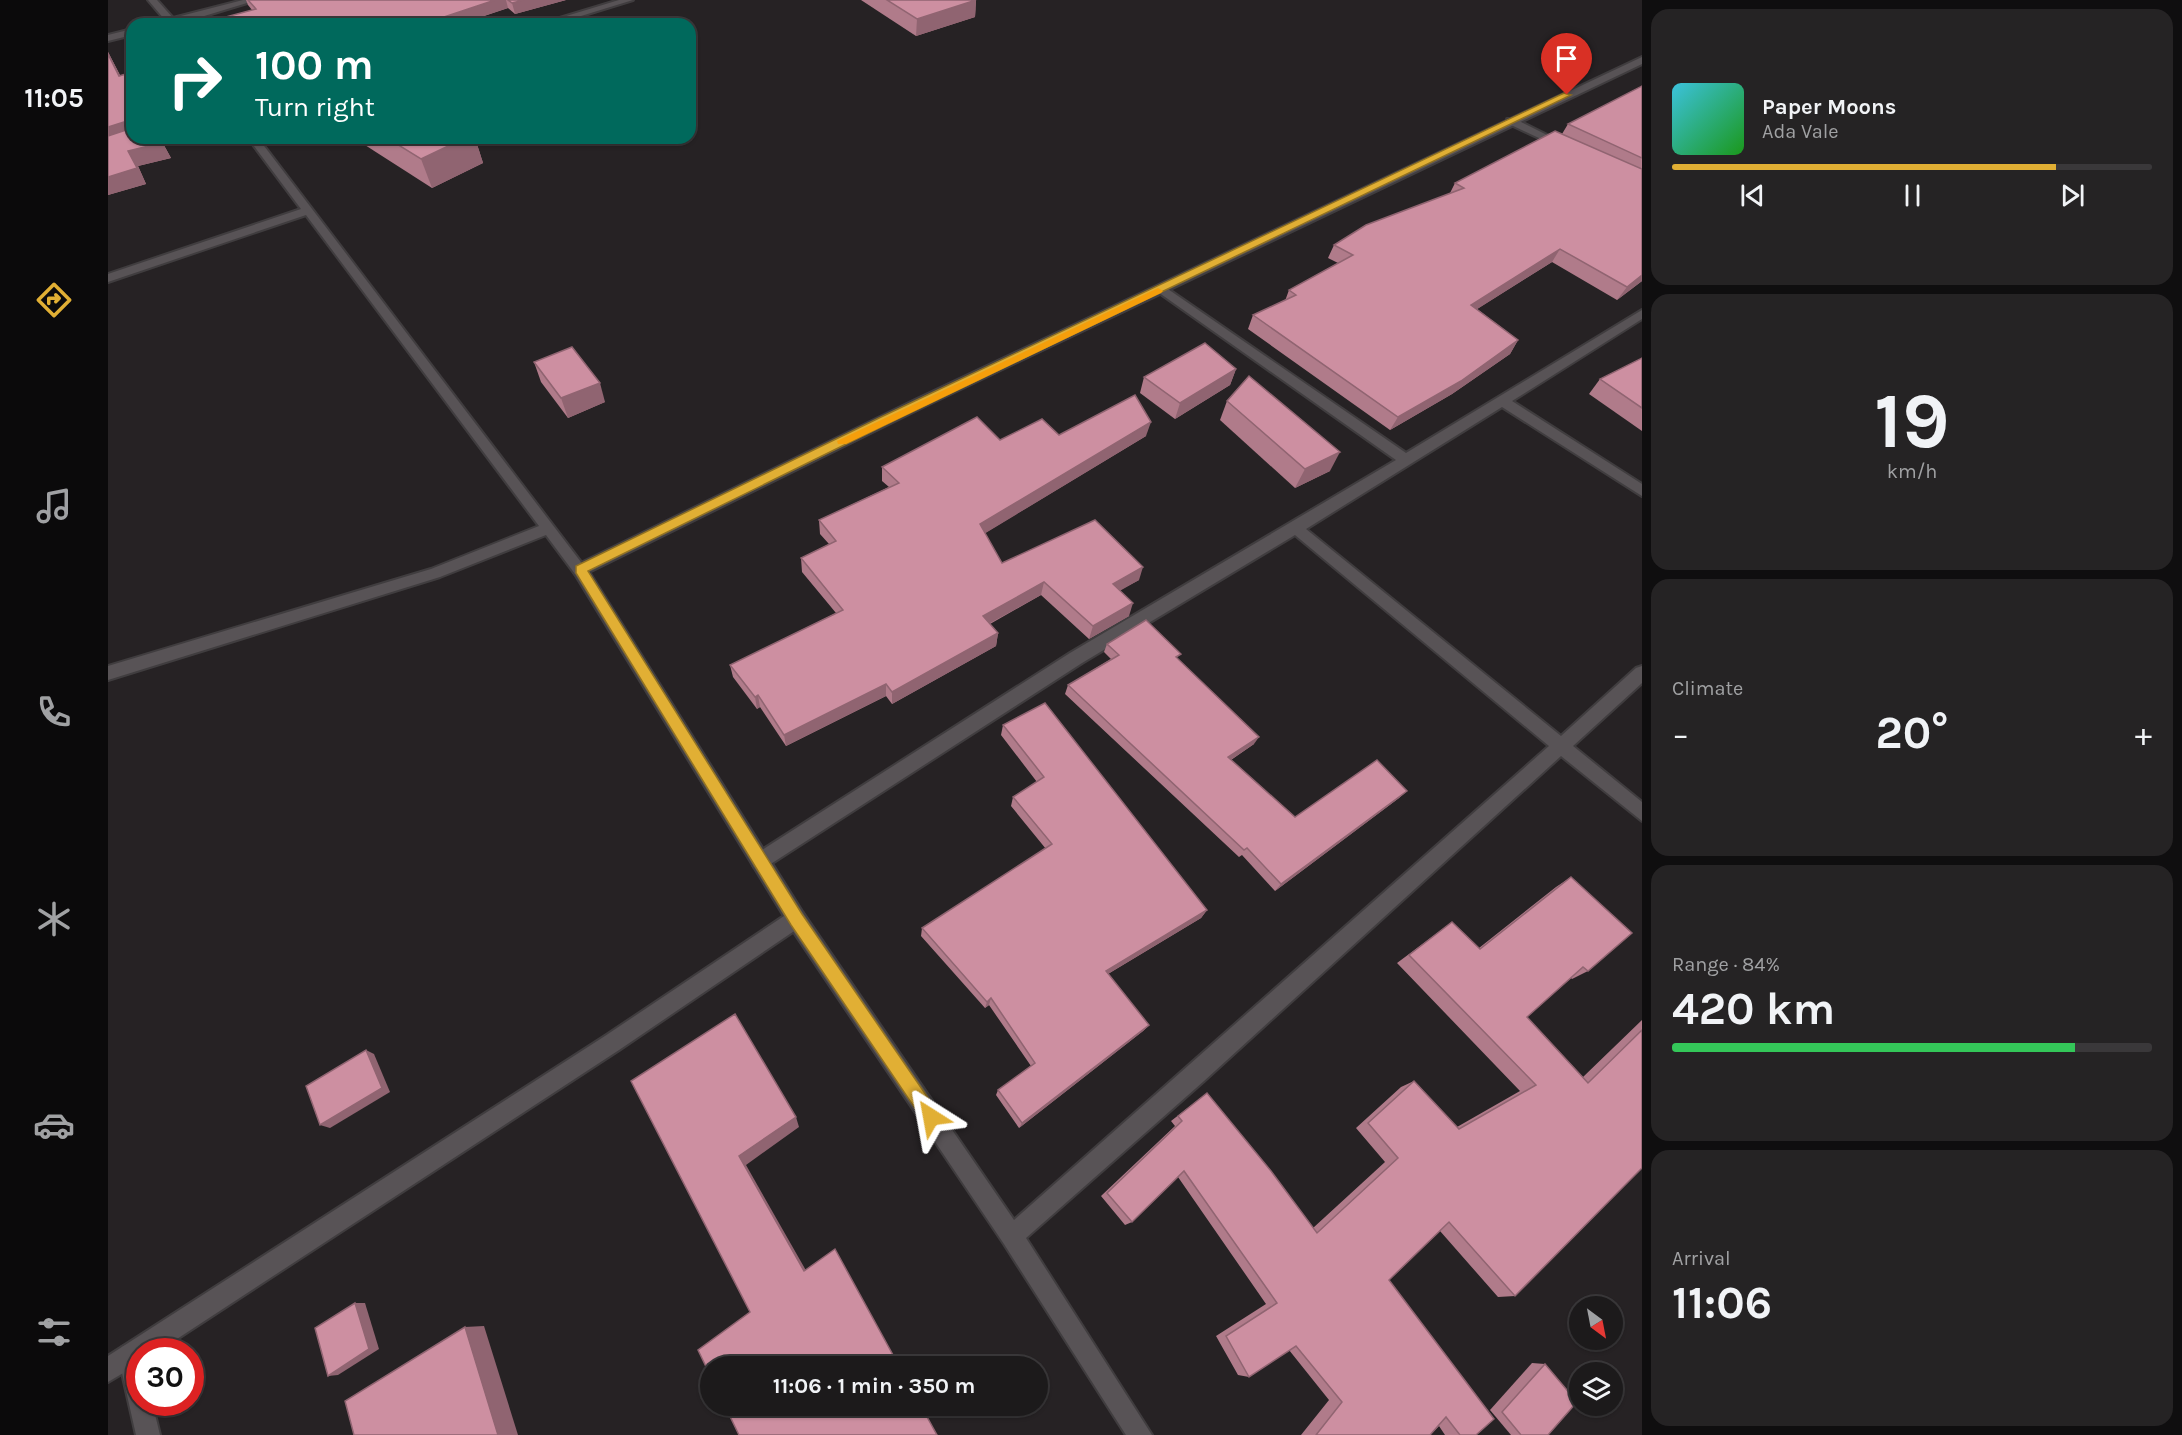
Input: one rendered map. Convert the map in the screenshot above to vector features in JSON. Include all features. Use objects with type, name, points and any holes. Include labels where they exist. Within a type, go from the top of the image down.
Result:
[{"type":"street","points":[[152,0],[165,18]]},
{"type":"street","points":[[186,18],[253,0]]},
{"type":"street","points":[[566,18],[629,0]]},
{"type":"street","points":[[108,38],[126,34]]},
{"type":"street","points":[[580,570],[754,483],[1642,60]]},
{"type":"street","points":[[1511,121],[1572,149]]},
{"type":"street","points":[[259,144],[580,570],[796,919],[1012,1236],[1140,1435]]},
{"type":"street","points":[[108,278],[310,210]]},
{"type":"street","points":[[1162,289],[1406,460]]},
{"type":"street","points":[[760,861],[1076,658],[1296,528],[1642,314]]},
{"type":"street","points":[[1502,400],[1642,491]]},
{"type":"street","points":[[108,673],[435,573],[549,528]]},
{"type":"street","points":[[1296,528],[1642,813]]},
{"type":"street","points":[[1012,1236],[1562,748],[1642,673]]},
{"type":"street","points":[[156,1338],[612,1043],[796,919]]},
{"type":"street","points":[[108,1370],[126,1358]]},
{"type":"street","points":[[144,1416],[148,1435]]},
{"type":"building","points":[[248,0],[495,0],[441,18],[226,17],[256,9]]},
{"type":"building","points":[[508,0],[524,0],[512,3]]},
{"type":"building","points":[[887,0],[976,0],[917,19]]},
{"type":"building","points":[[108,54],[119,76],[126,74],[126,121],[108,127]]},
{"type":"building","points":[[1642,86],[1642,158],[1568,124]]},
{"type":"building","points":[[126,130],[126,144],[157,144],[128,151],[137,168],[108,177],[108,136]]},
{"type":"building","points":[[1555,131],[1642,169],[1642,275],[1627,287],[1560,249],[1471,305],[1518,340],[1461,381],[1398,417],[1253,315],[1296,295],[1289,290],[1353,255],[1334,245],[1366,225],[1464,188],[1455,183]]},
{"type":"building","points":[[397,144],[452,144],[421,159]]},
{"type":"building","points":[[1205,343],[1236,369],[1180,403],[1144,377]]},
{"type":"building","points":[[572,347],[600,383],[561,398],[534,362]]},
{"type":"building","points":[[1642,358],[1642,408],[1600,379]]},
{"type":"building","points":[[1249,376],[1340,452],[1305,469],[1227,401]]},
{"type":"building","points":[[1135,395],[1151,422],[980,524],[1002,563],[1095,520],[1143,567],[1113,584],[1133,603],[1093,626],[1044,582],[983,616],[998,633],[892,692],[886,684],[784,735],[758,695],[755,697],[730,665],[843,610],[801,558],[836,541],[819,520],[899,483],[882,467],[977,417],[1000,440],[1042,419],[1059,435]]},
{"type":"building","points":[[1146,620],[1181,654],[1176,657],[1259,737],[1228,757],[1295,817],[1377,760],[1407,791],[1281,884],[1247,848],[1244,850],[1068,685],[1119,655],[1107,644]]},
{"type":"building","points":[[1045,703],[1207,910],[1106,971],[1149,1025],[1022,1123],[998,1090],[1035,1063],[991,998],[987,1002],[922,928],[1052,844],[1013,797],[1044,777],[1003,725]]},
{"type":"building","points":[[1571,877],[1632,933],[1588,971],[1583,967],[1527,1017],[1588,1083],[1642,1030],[1642,1168],[1515,1296],[1449,1222],[1389,1280],[1494,1419],[1476,1435],[1460,1435],[1446,1417],[1430,1435],[1316,1435],[1342,1402],[1296,1346],[1249,1377],[1226,1336],[1277,1303],[1184,1171],[1132,1222],[1107,1193],[1182,1121],[1178,1116],[1207,1093],[1271,1171],[1317,1233],[1398,1158],[1368,1123],[1414,1081],[1459,1129],[1536,1085],[1409,955],[1452,922],[1480,949]]},
{"type":"building","points":[[735,1014],[796,1117],[739,1156],[804,1271],[835,1249],[894,1356],[701,1356],[698,1350],[750,1312],[631,1081]]},
{"type":"building","points":[[366,1050],[382,1088],[320,1125],[306,1086]]},
{"type":"building","points":[[355,1303],[369,1349],[328,1376],[315,1328]]},
{"type":"building","points":[[465,1327],[498,1435],[354,1435],[345,1401]]},
{"type":"building","points":[[1545,1364],[1569,1392],[1569,1411],[1548,1435],[1521,1435],[1502,1412]]},
{"type":"building","points":[[730,1416],[927,1416],[937,1435],[739,1435]]},
{"type":"slow traffic","points":[[842,441],[1158,291]]},
{"type":"route","points":[[931,1117],[796,919],[670,719],[580,570],[735,492],[1567,95]]}]
